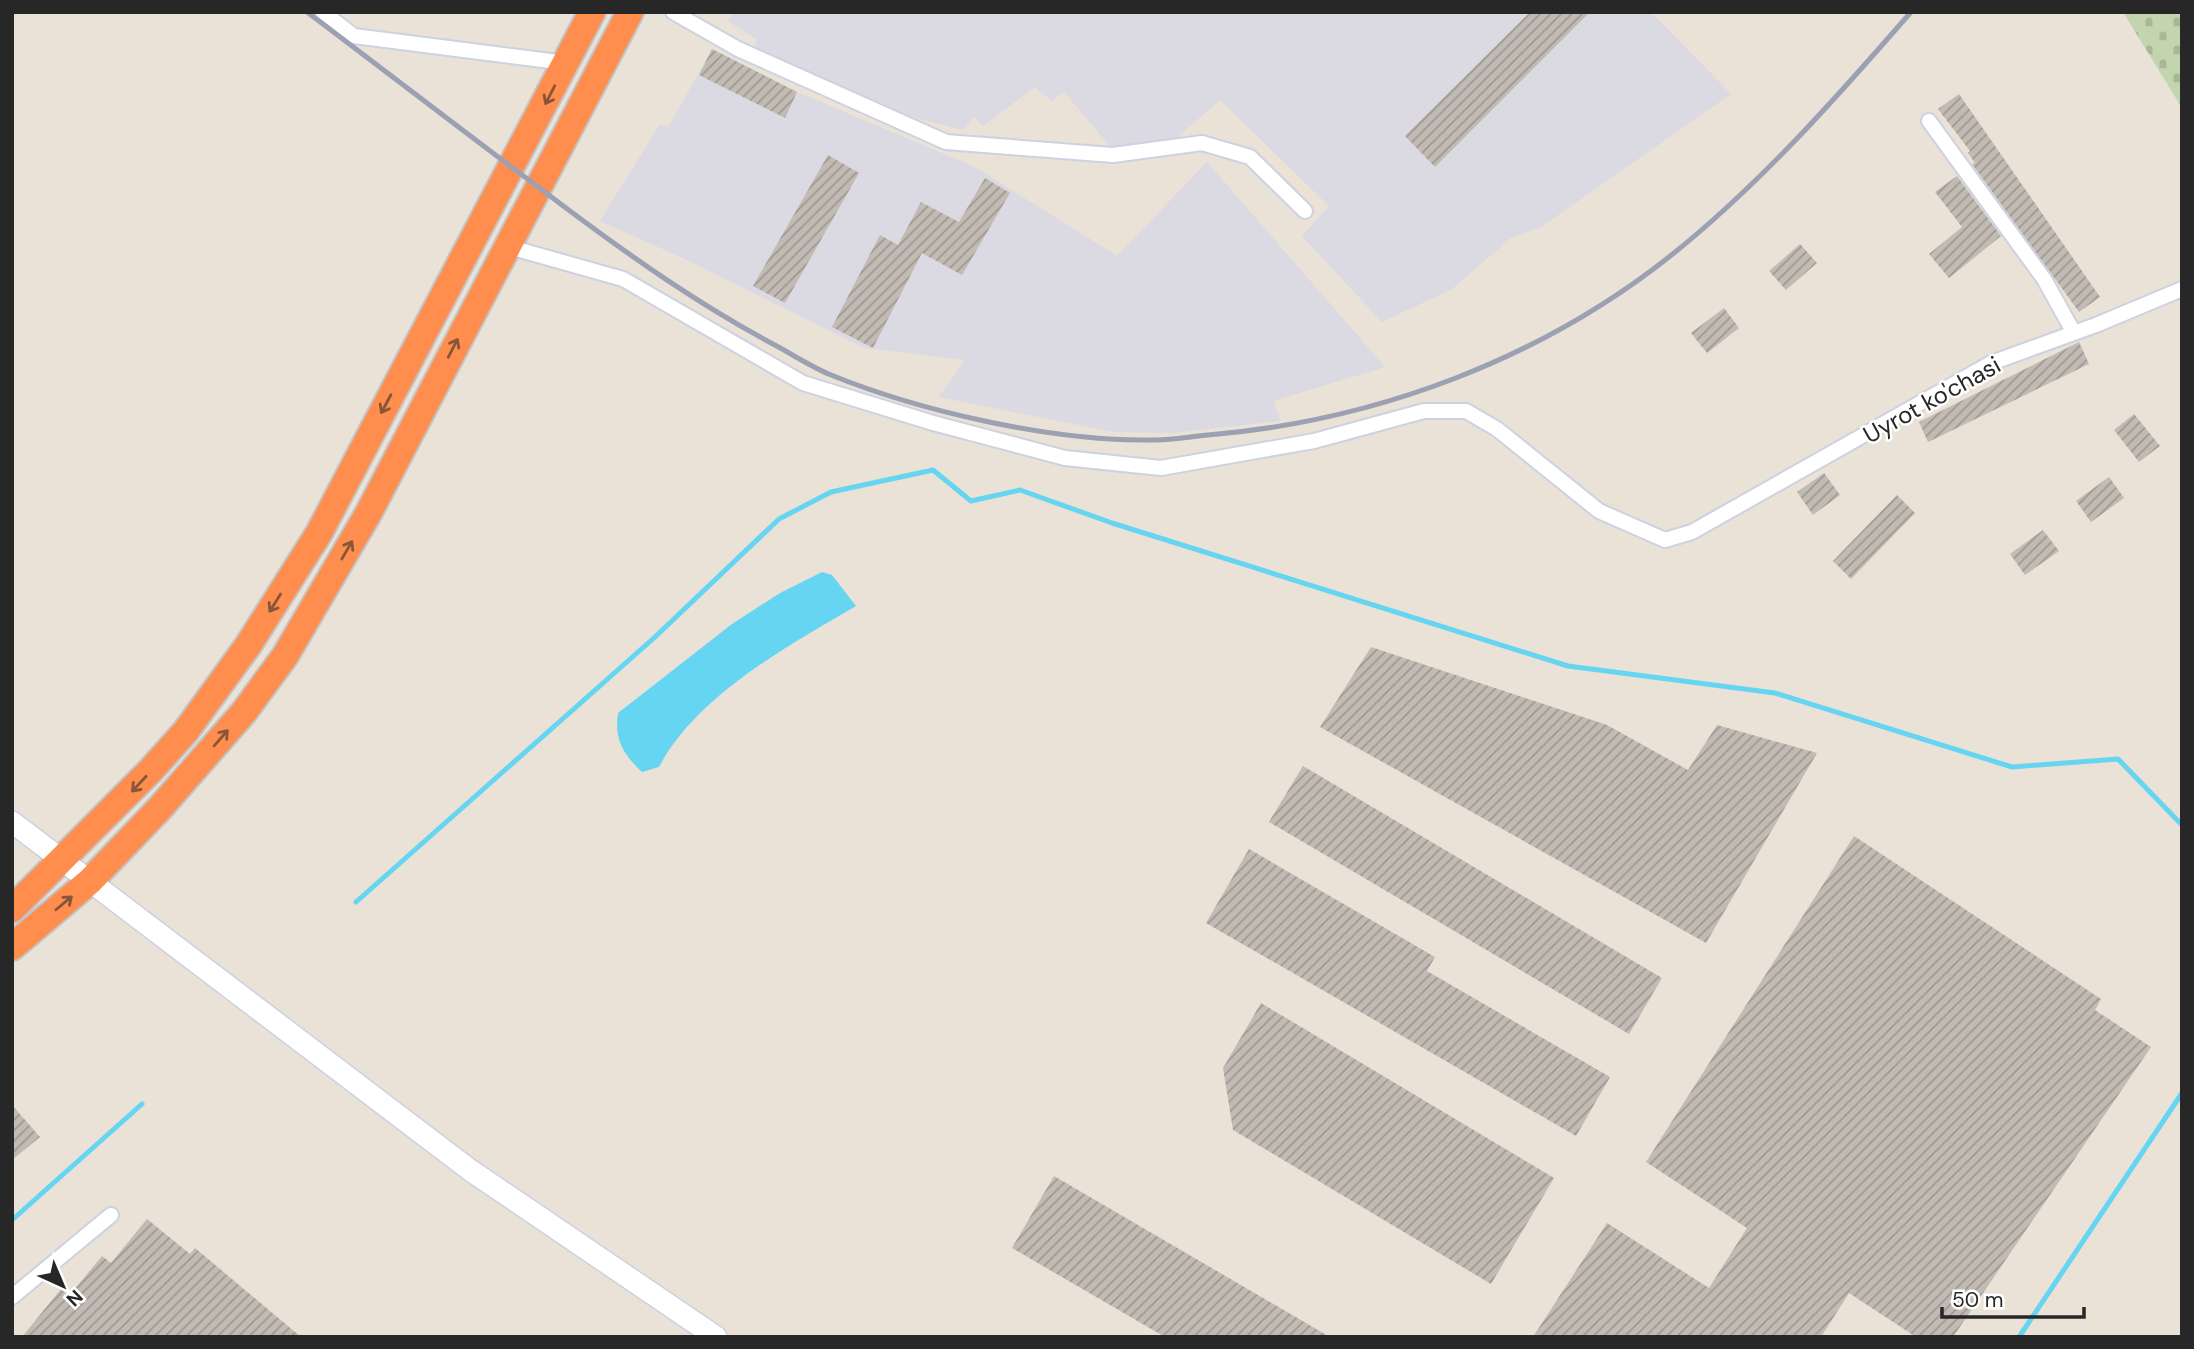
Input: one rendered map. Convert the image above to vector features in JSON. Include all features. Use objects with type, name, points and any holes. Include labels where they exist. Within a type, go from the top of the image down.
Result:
[{"type":"highway","points":[[12,909],[64,860],[186,731],[249,644],[319,533],[592,12]]},
{"type":"highway","points":[[12,947],[90,881],[160,808],[244,712],[285,656],[368,514],[630,12]]},
{"type":"street","points":[[323,12],[354,36],[566,63]]},
{"type":"street","points":[[673,12],[738,49],[946,142],[1113,155],[1202,144],[1250,157],[1305,211]]},
{"type":"street","points":[[1929,121],[2043,279],[2074,333]]},
{"type":"street","name":"Uyrot ko'chasi","points":[[506,246],[623,279],[803,383],[933,423],[1065,458],[1161,468],[1314,441],[1424,411],[1466,411],[1497,429],[1599,511],[1665,540],[1692,532],[1991,363],[2182,289]]},
{"type":"street","points":[[12,822],[470,1170],[716,1337]]},
{"type":"street","points":[[12,1297],[111,1216]]},
{"type":"shaded area","points":[[733,12],[1651,12],[1731,94],[1541,227],[1511,238],[1452,289],[1382,322],[1302,236],[1329,206],[1220,100],[1173,141],[1110,146],[1064,92],[1052,101],[1035,87],[983,126],[974,117],[963,130],[913,117],[755,52],[756,39],[728,21]]},
{"type":"shaded area","points":[[712,49],[797,92],[975,167],[1117,256],[1207,162],[1385,367],[1273,401],[1281,421],[1173,433],[1113,432],[939,397],[965,360],[864,348],[687,260],[600,221],[660,124],[668,128]]},
{"type":"green space","points":[[2123,12],[2182,12],[2182,108]]},
{"type":"water","points":[[822,572],[832,575],[856,606],[746,674],[696,717],[659,767],[642,772],[621,746],[617,731],[618,713],[732,624],[780,593]]},
{"type":"building","points":[[1530,12],[1590,12],[1435,167],[1405,136]]},
{"type":"building","points":[[712,49],[797,92],[785,118],[699,75]]},
{"type":"building","points":[[1959,94],[2100,297],[2079,312],[1972,164],[1975,163],[1968,153],[1970,151],[1938,109]]},
{"type":"building","points":[[828,155],[859,173],[785,303],[753,286]]},
{"type":"building","points":[[1957,176],[2001,236],[1949,278],[1929,254],[1962,227],[1935,192]]},
{"type":"building","points":[[985,178],[1010,193],[962,275],[922,253],[873,348],[832,327],[880,235],[898,245],[921,202],[959,222]]},
{"type":"building","points":[[1800,244],[1817,263],[1786,290],[1769,271]]},
{"type":"building","points":[[1724,308],[1739,328],[1707,353],[1691,333]]},
{"type":"building","points":[[2079,342],[2089,364],[1928,442],[1919,422]]},
{"type":"building","points":[[2134,414],[2160,446],[2139,462],[2114,430]]},
{"type":"building","points":[[1824,473],[1840,495],[1813,515],[1797,492]]},
{"type":"building","points":[[2109,477],[2124,498],[2091,522],[2076,501]]},
{"type":"building","points":[[1897,495],[1915,513],[1851,579],[1833,561]]},
{"type":"building","points":[[2043,530],[2059,551],[2025,575],[2010,554]]},
{"type":"building","points":[[1371,647],[1607,725],[1688,770],[1717,725],[1817,753],[1706,943],[1320,727]]},
{"type":"building","points":[[1303,766],[1662,978],[1629,1034],[1269,822]]},
{"type":"building","points":[[1854,836],[2101,999],[2095,1010],[2151,1047],[1953,1337],[1916,1337],[1849,1293],[1821,1337],[1533,1337],[1607,1223],[1709,1288],[1747,1228],[1646,1162]]},
{"type":"building","points":[[1249,849],[1435,957],[1427,971],[1610,1077],[1576,1136],[1206,923]]},
{"type":"building","points":[[1261,1003],[1554,1178],[1491,1284],[1233,1130],[1223,1068]]},
{"type":"building","points":[[12,1105],[40,1137],[12,1160]]},
{"type":"building","points":[[1054,1176],[1330,1337],[1165,1337],[1012,1248]]},
{"type":"building","points":[[147,1219],[190,1254],[195,1248],[301,1337],[22,1337],[61,1289],[69,1296],[102,1256],[111,1263]]},
{"type":"waterway","points":[[356,902],[655,637],[779,519],[831,492],[933,470],[971,501],[1020,490],[1112,523],[1568,666],[1775,693],[2012,767],[2118,759],[2182,825]]},
{"type":"waterway","points":[[2019,1337],[2182,1093]]},
{"type":"waterway","points":[[12,1220],[142,1104]]},
{"type":"railway","points":[[307,12],[639,261],[718,313],[816,368],[904,400],[984,421],[1066,435],[1151,440],[1271,428],[1333,416],[1455,379],[1569,324],[1623,291],[1674,253],[1737,198],[1827,107],[1911,12]]}]
